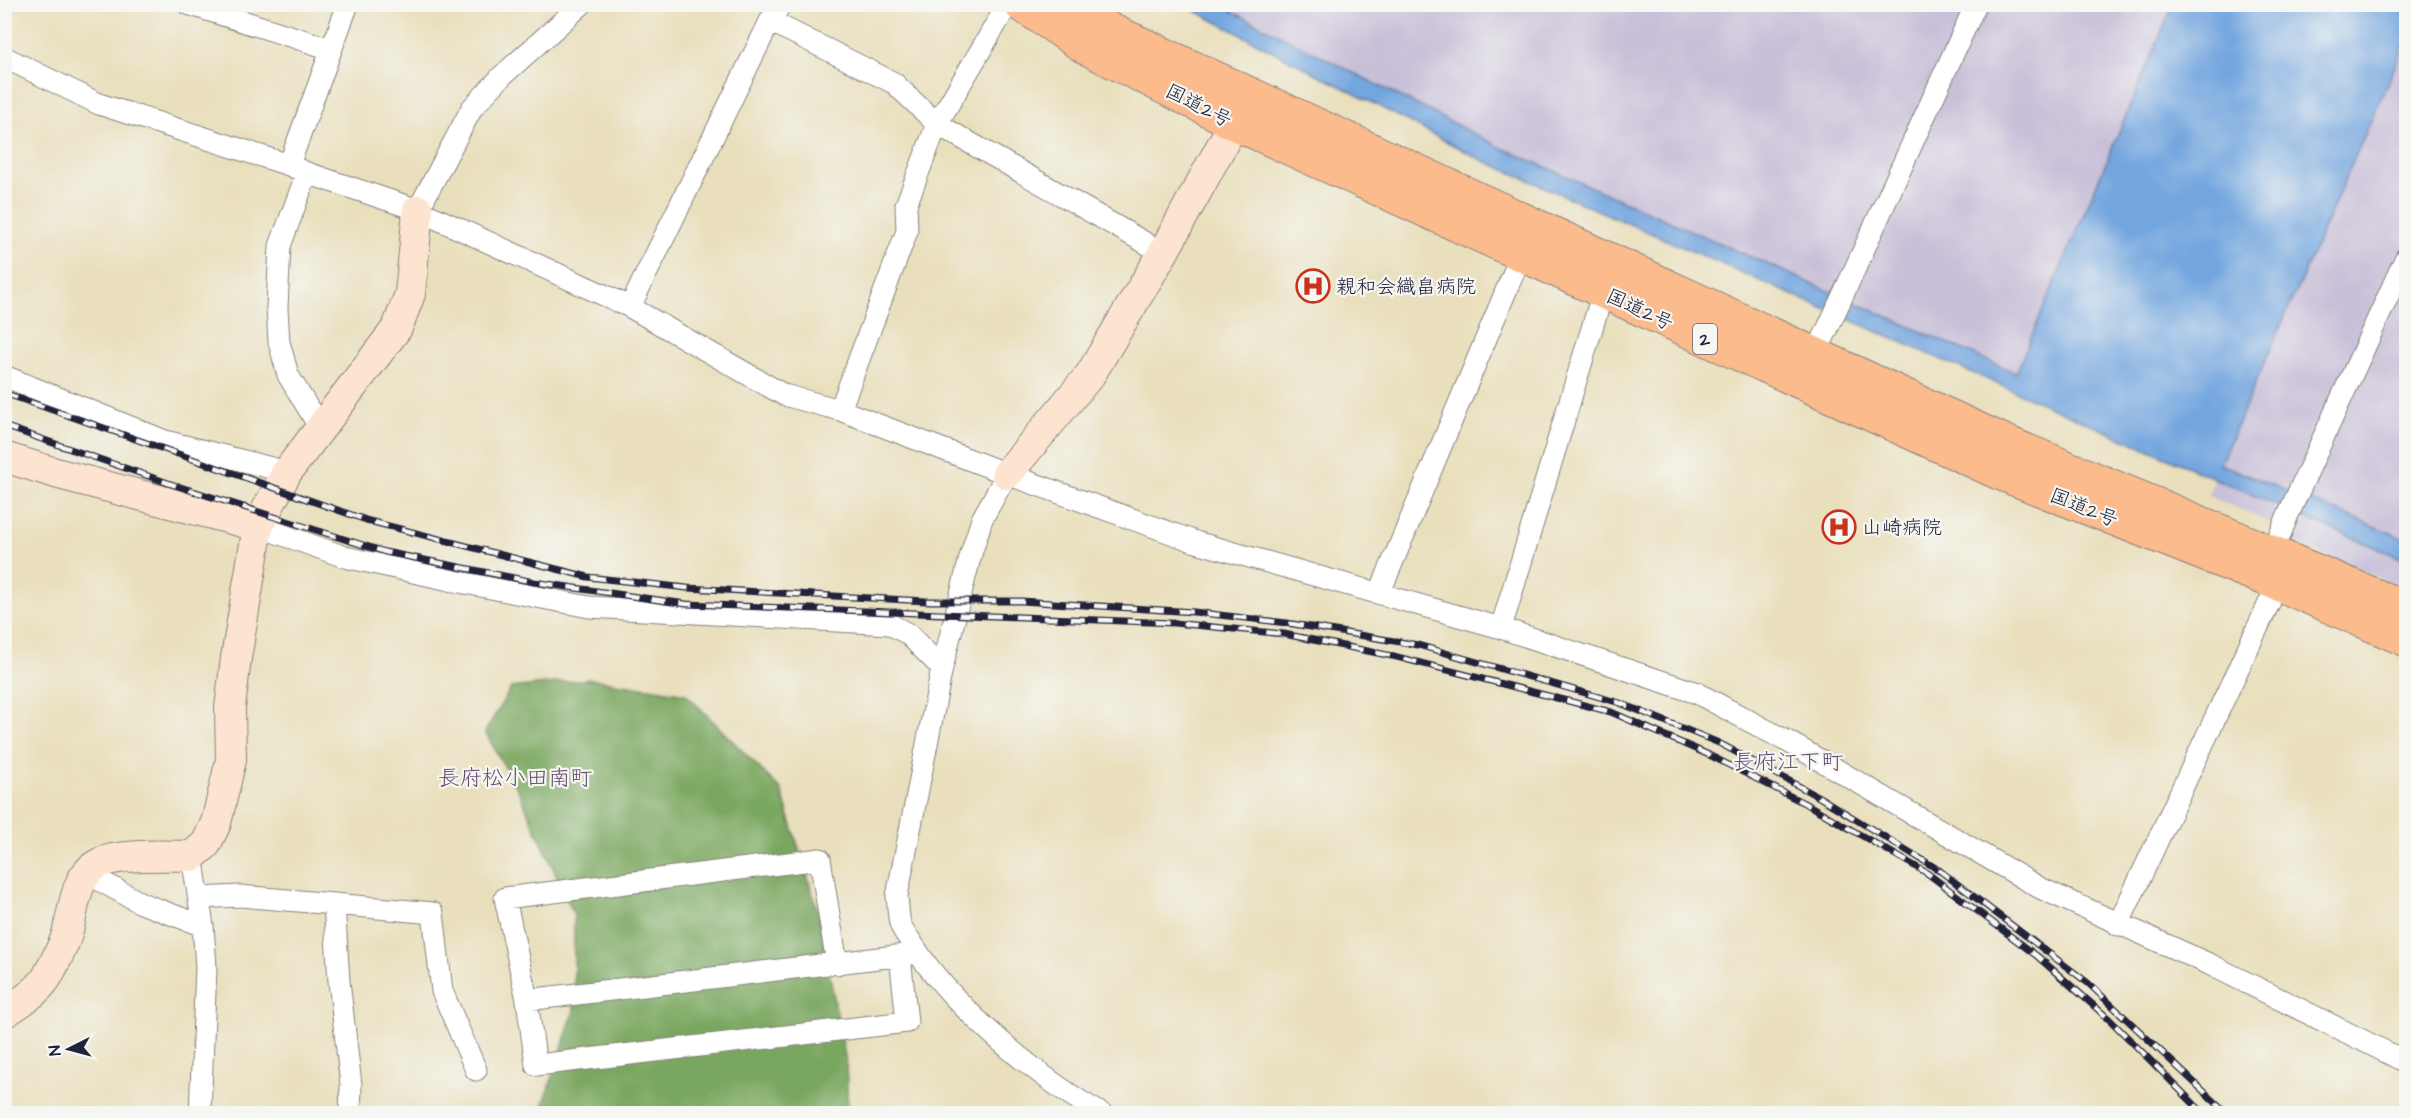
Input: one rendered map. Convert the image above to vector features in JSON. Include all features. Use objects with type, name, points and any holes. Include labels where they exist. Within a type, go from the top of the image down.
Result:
[{"type":"highway","name":"国道2号","points":[[1020,4],[1086,48],[1234,123],[1999,473],[2275,568],[2406,608]]},
{"type":"highway","name":"国道2号","points":[[1070,4],[1109,28],[2275,568],[2406,640]]},
{"type":"street","points":[[188,4],[331,49]]},
{"type":"street","points":[[320,428],[288,375],[279,342],[277,308],[280,246],[298,169],[331,49],[348,4]]},
{"type":"street","points":[[4,1013],[21,1002],[45,980],[65,939],[75,898],[86,873],[101,862],[144,856],[192,856],[206,844],[216,823],[231,760],[230,708],[258,526],[287,472],[397,328],[410,294],[418,210],[472,108],[503,75],[582,4]]},
{"type":"street","points":[[840,410],[907,231],[906,205],[937,124],[1008,4]]},
{"type":"street","points":[[1816,354],[1976,4]]},
{"type":"street","points":[[630,308],[776,13],[894,83],[937,124],[1163,253]]},
{"type":"street","points":[[4,57],[99,104],[418,210],[630,308],[784,395],[840,410],[1007,474],[1196,542],[1380,592],[1501,628],[1697,693],[1794,745],[2040,888],[2209,964],[2406,1062]]},
{"type":"street","points":[[837,964],[820,860],[505,898],[526,1000],[536,1065],[907,1022],[909,955],[901,925],[897,896],[942,668],[970,554],[982,519],[1007,474],[1090,375],[1163,253],[1248,93]]},
{"type":"street","points":[[1380,592],[1521,255]]},
{"type":"street","points":[[2118,925],[2275,568],[2287,517],[2406,257]]},
{"type":"street","points":[[1501,628],[1603,292]]},
{"type":"street","points":[[4,376],[165,441],[287,472]]},
{"type":"street","points":[[4,457],[258,526],[345,557],[589,607],[890,624],[908,634],[942,668]]},
{"type":"street","points":[[192,856],[203,926],[206,967],[200,1113]]},
{"type":"street","points":[[86,873],[141,903],[203,926]]},
{"type":"street","points":[[199,898],[240,896],[433,913],[442,991],[476,1070]]},
{"type":"street","points":[[334,904],[337,958],[351,1086],[350,1113]]},
{"type":"street","points":[[526,1000],[909,955]]},
{"type":"street","points":[[909,955],[979,1021],[1025,1060],[1085,1104],[1102,1113]]},
{"type":"shaded area","points":[[1220,5],[2173,5],[2016,373],[1500,147]]},
{"type":"shaded area","points":[[2406,41],[2406,589],[2291,542],[2290,531],[2208,496]]},
{"type":"green space","points":[[591,679],[686,694],[781,790],[817,908],[846,1062],[848,1113],[541,1113],[574,1010],[574,915],[519,792],[485,732],[511,688]]},
{"type":"water","points":[[1184,5],[1220,5],[1500,147],[2016,373],[2173,5],[2406,5],[2406,41],[2220,464],[2406,539],[2406,560],[1482,160]]},
{"type":"railway","points":[[4,393],[369,521],[588,577],[687,588],[926,601],[1021,601],[1194,612],[1287,623],[1418,645],[1620,703],[1719,743],[1819,797],[1939,870],[2088,983],[2228,1114]]},
{"type":"railway","points":[[4,426],[174,485],[385,552],[534,582],[686,604],[1174,623],[1284,634],[1397,657],[1611,712],[1709,755],[1810,806],[1927,873],[2037,956],[2109,1019],[2204,1114]]},
{"type":"place","name":"親和会織畠病院","points":[[1313,286]]},
{"type":"place","name":"山崎病院","points":[[1839,527]]},
{"type":"district","name":"長府江下町","points":[[1788,761]]},
{"type":"district","name":"長府松小田南町","points":[[515,777]]}]
